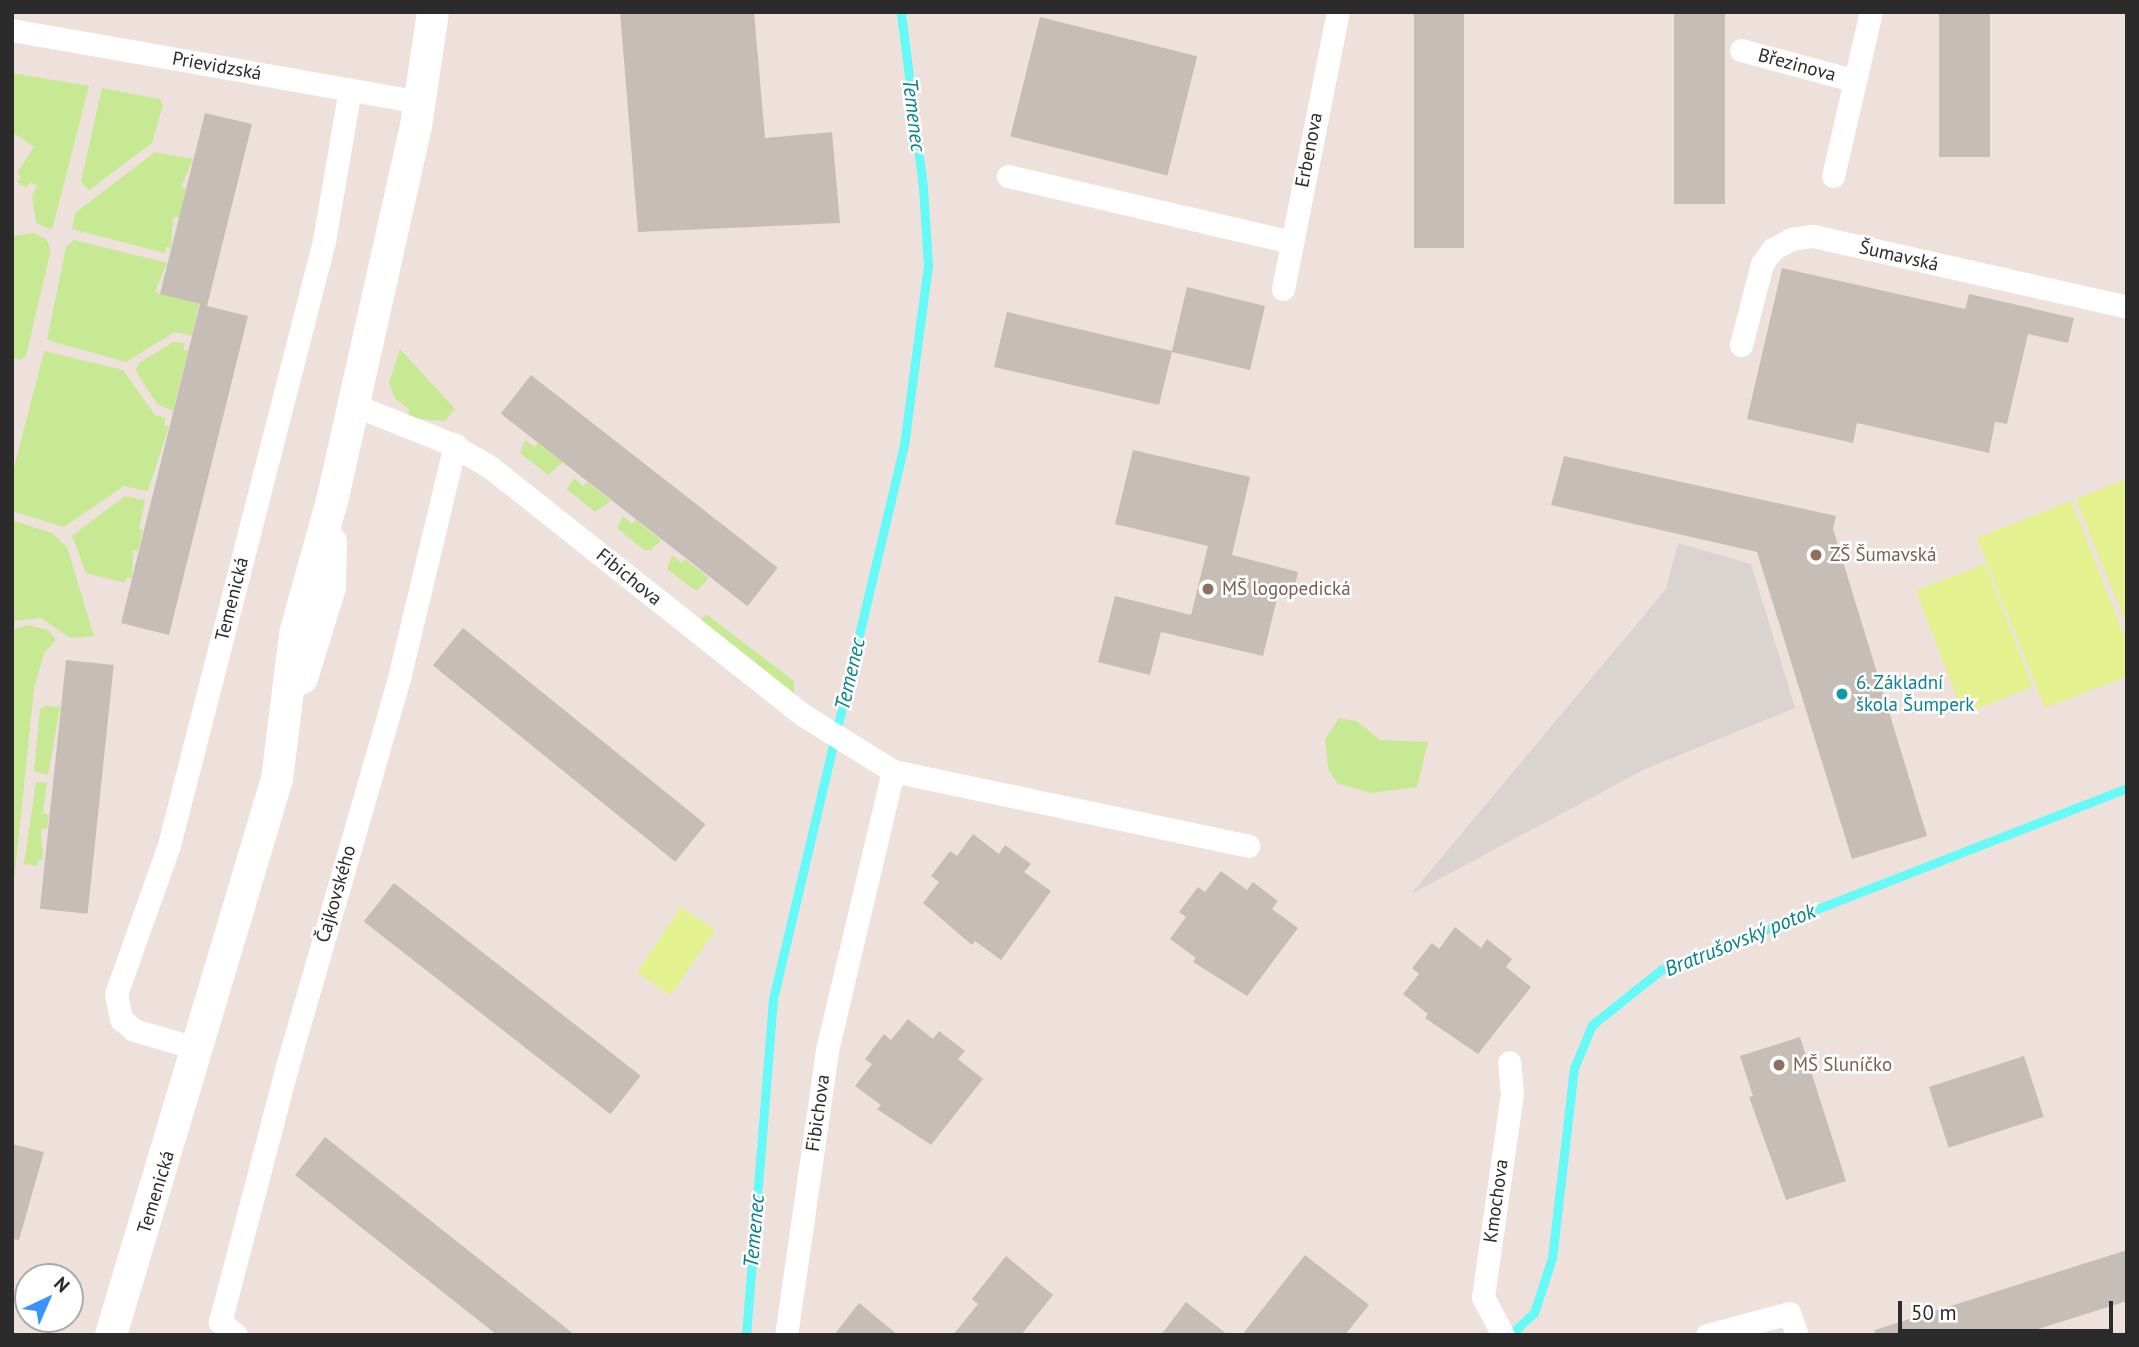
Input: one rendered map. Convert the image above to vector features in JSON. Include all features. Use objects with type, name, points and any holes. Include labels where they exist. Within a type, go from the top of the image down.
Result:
[{"type":"street","name":"Temenická","points":[[111,1335],[199,1049],[277,779],[295,634],[333,497],[354,405],[421,102],[433,12]]},
{"type":"street","name":"Erbenova","points":[[1283,289],[1338,12]]},
{"type":"street","name":"Březinova","points":[[1833,176],[1853,80],[1871,12]]},
{"type":"street","name":"Prievidzská","points":[[12,30],[421,102]]},
{"type":"street","name":"Březinova","points":[[1741,50],[1853,80]]},
{"type":"street","name":"Temenická","points":[[199,1049],[134,1030],[121,1019],[116,994],[179,804],[324,241],[350,89]]},
{"type":"street","points":[[1008,176],[1291,242]]},
{"type":"street","name":"Šumavská","points":[[1741,345],[1762,264],[1773,249],[1791,239],[1813,236],[2127,307]]},
{"type":"street","name":"Fibichova","points":[[354,405],[455,445],[490,467],[835,738],[893,771],[1248,846]]},
{"type":"street","name":"Čajkovského","points":[[236,1335],[220,1322],[286,1069],[400,674],[455,445]]},
{"type":"street","name":"Fibichova","points":[[786,1335],[827,1051],[893,771]]},
{"type":"street","name":"Kmochova","points":[[1499,1330],[1483,1297],[1512,1094],[1510,1062]]},
{"type":"street","points":[[1707,1335],[1789,1312],[1797,1335]]},
{"type":"green space","points":[[12,73],[89,86],[52,230],[36,223],[32,196],[37,186],[30,182],[26,188],[17,182],[21,176],[17,173],[34,147],[12,132]]},
{"type":"green space","points":[[102,88],[160,99],[163,105],[152,143],[89,190],[81,182]]},
{"type":"green space","points":[[155,152],[193,159],[181,187],[186,189],[179,218],[173,217],[171,248],[166,247],[165,253],[72,229],[75,213]]},
{"type":"green space","points":[[34,233],[46,239],[51,249],[26,356],[20,360],[12,357],[12,236]]},
{"type":"green space","points":[[74,240],[167,263],[155,292],[199,304],[192,336],[174,332],[126,362],[47,340],[66,247]]},
{"type":"green space","points":[[173,342],[185,343],[183,350],[188,351],[173,411],[157,404],[136,371],[138,364]]},
{"type":"green space","points":[[400,349],[455,409],[445,421],[408,418],[409,409],[395,399],[389,383]]},
{"type":"green space","points":[[44,351],[123,370],[155,415],[166,418],[164,425],[169,426],[148,491],[124,486],[64,527],[12,511],[12,476]]},
{"type":"green space","points":[[525,440],[535,447],[538,443],[563,462],[548,475],[520,453]]},
{"type":"green space","points":[[574,478],[583,486],[587,482],[611,501],[595,512],[567,489]]},
{"type":"green space","points":[[2127,479],[2127,626],[2076,499]]},
{"type":"green space","points":[[125,496],[145,500],[138,551],[133,550],[132,578],[127,577],[125,583],[86,573],[72,536]]},
{"type":"green space","points":[[2071,501],[2127,643],[2127,676],[2045,708],[1977,538]]},
{"type":"green space","points":[[623,516],[632,524],[636,520],[661,540],[651,550],[644,550],[617,528]]},
{"type":"green space","points":[[12,520],[52,533],[67,547],[94,636],[70,638],[41,618],[12,621]]},
{"type":"green space","points":[[672,555],[682,563],[685,559],[709,578],[698,590],[667,569]]},
{"type":"green space","points":[[1985,564],[2032,687],[1963,714],[1916,591]]},
{"type":"green space","points":[[706,614],[794,681],[794,694],[700,620]]},
{"type":"green space","points":[[27,625],[48,630],[56,640],[44,653],[34,689],[12,901],[12,630]]},
{"type":"green space","points":[[45,706],[60,707],[48,775],[34,771],[40,709]]},
{"type":"green space","points":[[1339,718],[1357,721],[1380,740],[1428,742],[1417,787],[1371,793],[1337,783],[1328,769],[1325,739]]},
{"type":"green space","points":[[36,782],[47,783],[43,813],[49,815],[47,829],[41,829],[43,860],[38,860],[37,866],[24,864]]},
{"type":"green space","points":[[681,907],[715,930],[671,995],[637,972]]},
{"type":"shaded area","points":[[1678,543],[1751,564],[1795,708],[1645,769],[1411,894],[1666,589]]},
{"type":"building","points":[[620,12],[754,12],[765,138],[832,132],[840,223],[638,232]]},
{"type":"building","points":[[1414,12],[1464,12],[1464,248],[1414,248]]},
{"type":"building","points":[[1674,12],[1725,12],[1725,204],[1674,204]]},
{"type":"building","points":[[1939,12],[1990,12],[1990,157],[1939,157]]},
{"type":"building","points":[[1040,17],[1197,56],[1167,176],[1010,136]]},
{"type":"building","points":[[205,113],[252,124],[207,306],[248,316],[169,635],[121,623],[200,304],[160,294]]},
{"type":"building","points":[[1782,268],[1965,309],[1969,294],[2074,318],[2068,343],[2028,334],[2007,424],[1995,422],[1989,453],[1857,423],[1853,443],[1747,419]]},
{"type":"building","points":[[1187,287],[1265,306],[1250,370],[1172,352],[1159,405],[994,367],[1007,312],[1172,351]]},
{"type":"building","points":[[531,375],[778,568],[747,606],[501,414]]},
{"type":"building","points":[[1133,450],[1250,477],[1232,555],[1298,572],[1292,599],[1278,595],[1263,656],[1161,632],[1150,675],[1098,662],[1115,596],[1191,615],[1208,546],[1115,524]]},
{"type":"building","points":[[1564,456],[1836,516],[1833,529],[1927,836],[1852,859],[1757,552],[1551,505]]},
{"type":"building","points":[[463,628],[705,824],[675,862],[433,665]]},
{"type":"building","points":[[66,660],[114,665],[88,914],[40,909]]},
{"type":"building","points":[[973,834],[999,854],[1005,845],[1031,864],[1024,872],[1051,891],[1001,960],[975,941],[972,945],[923,903],[939,882],[931,876],[950,851],[957,856]]},
{"type":"building","points":[[1221,871],[1247,890],[1253,882],[1278,901],[1272,909],[1298,928],[1247,996],[1193,962],[1196,958],[1170,939],[1186,917],[1179,912],[1198,887],[1205,892]]},
{"type":"building","points":[[394,883],[641,1076],[610,1114],[364,922]]},
{"type":"building","points":[[1455,927],[1481,948],[1487,939],[1512,959],[1506,967],[1531,987],[1478,1054],[1425,1018],[1428,1014],[1403,994],[1419,974],[1412,968],[1432,943],[1439,949]]},
{"type":"building","points":[[908,1019],[933,1039],[939,1031],[965,1051],[958,1059],[983,1079],[931,1145],[877,1109],[881,1105],[855,1086],[872,1064],[865,1059],[884,1034],[891,1040]]},
{"type":"building","points":[[1800,1037],[1846,1181],[1786,1200],[1749,1097],[1753,1096],[1740,1056]]},
{"type":"building","points":[[2024,1056],[2044,1117],[1949,1148],[1929,1087]]},
{"type":"building","points":[[325,1137],[575,1335],[497,1335],[295,1175]]},
{"type":"building","points":[[12,1144],[44,1152],[19,1240],[12,1239]]},
{"type":"building","points":[[2127,1250],[2127,1301],[2019,1335],[1875,1335],[1875,1330]]},
{"type":"building","points":[[1305,1255],[1369,1305],[1345,1335],[1242,1335]]},
{"type":"building","points":[[1006,1256],[1053,1295],[1021,1335],[953,1335],[978,1304],[972,1299]]},
{"type":"building","points":[[1186,1302],[1228,1335],[1161,1335]]},
{"type":"building","points":[[859,1303],[898,1335],[834,1335]]},
{"type":"waterway","name":"Temenec","points":[[746,1335],[773,999],[904,445],[928,265],[923,187],[901,12]]},
{"type":"waterway","name":"Bratrušovský potok","points":[[1510,1335],[1534,1313],[1552,1258],[1574,1068],[1592,1025],[1661,970],[2127,788]]},
{"type":"place","name":"ZŠ Šumavská","points":[[1816,555]]},
{"type":"place","name":"MŠ logopedická","points":[[1208,589]]},
{"type":"place","name":"6. Základní škola Šumperk","points":[[1842,694]]},
{"type":"place","name":"MŠ Sluníčko","points":[[1779,1065]]}]
